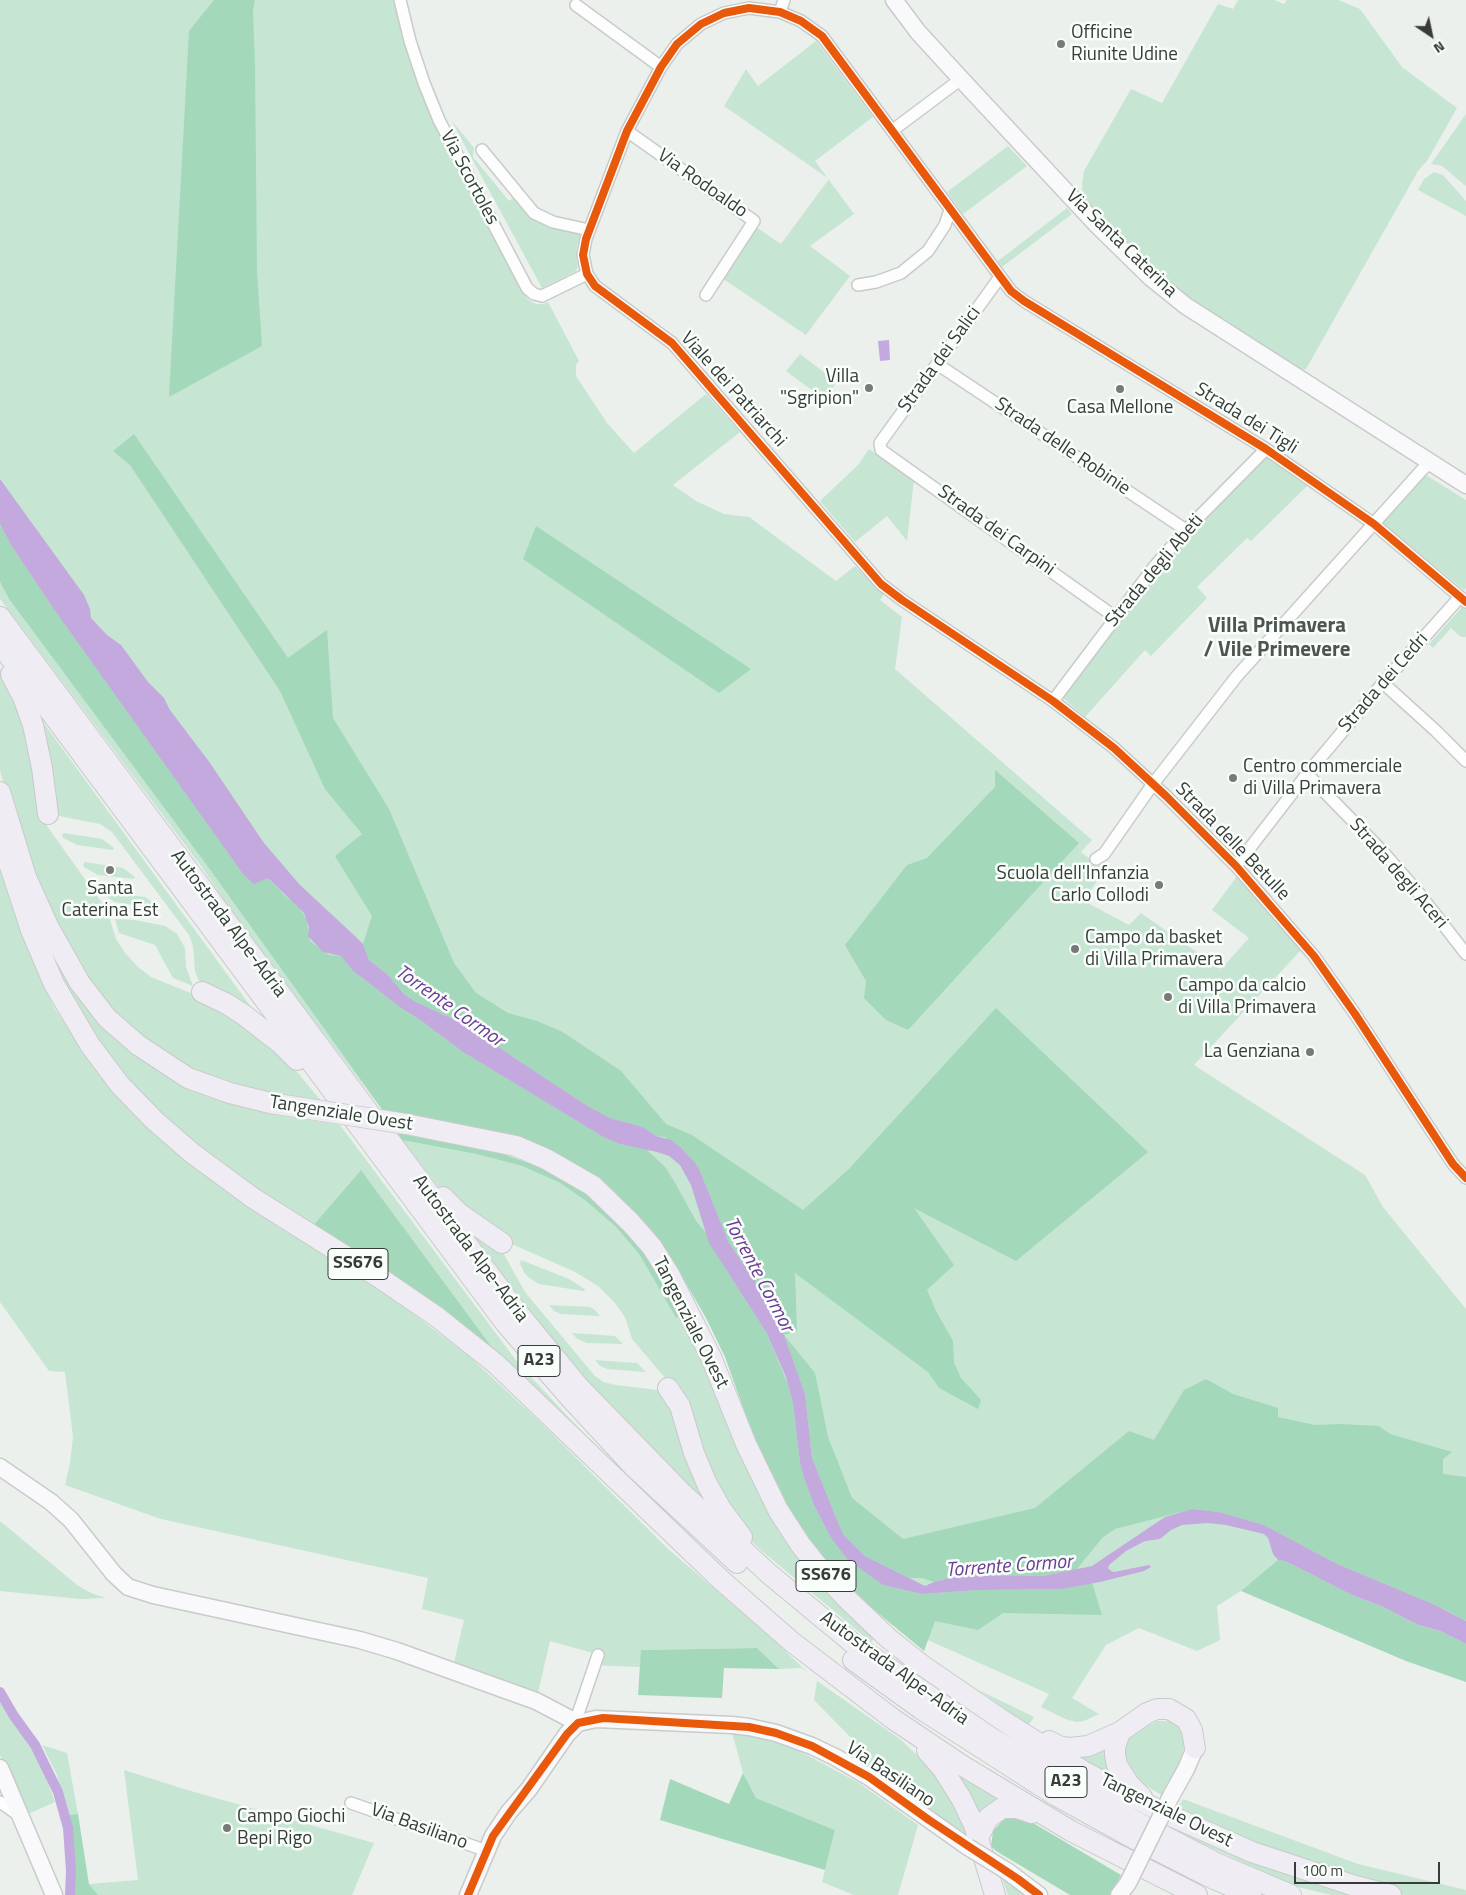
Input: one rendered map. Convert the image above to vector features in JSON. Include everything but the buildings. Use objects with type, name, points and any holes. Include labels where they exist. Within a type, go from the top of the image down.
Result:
[{"type":"highway","name":"Autostrada Alpe-Adria","points":[[0,617],[515,1309],[580,1387],[681,1492],[768,1574],[855,1645],[993,1739],[1135,1821],[1216,1863],[1291,1895]]},
{"type":"highway","name":"Autostrada Alpe-Adria","points":[[0,644],[506,1324],[571,1399],[634,1467],[794,1612],[855,1662],[921,1709],[1055,1795],[1187,1866],[1251,1895]]},
{"type":"highway","points":[[0,658],[13,677],[23,697],[33,725],[42,768],[48,814]]},
{"type":"highway","name":"Tangenziale Ovest","points":[[0,792],[26,876],[49,928],[80,983],[107,1018],[138,1046],[188,1078],[230,1093],[270,1103],[406,1124],[516,1146],[546,1158],[593,1186],[631,1223],[652,1247],[669,1274],[711,1357],[746,1444],[778,1510],[800,1544],[846,1598],[888,1638],[922,1665],[1005,1722],[1083,1771],[1150,1806],[1252,1852],[1355,1886],[1391,1895]]},
{"type":"highway","name":"SS676","points":[[0,836],[31,930],[54,984],[90,1045],[120,1085],[154,1120],[192,1153],[253,1198],[380,1278],[437,1317],[496,1364],[720,1579],[792,1642],[893,1719],[962,1766],[1071,1831],[1197,1895]]},
{"type":"highway","points":[[202,992],[228,1004],[280,1043],[296,1058],[354,1134],[383,1158]]},
{"type":"highway","points":[[384,1135],[406,1148],[426,1178],[448,1204],[502,1243]]},
{"type":"highway","points":[[668,1388],[680,1406],[694,1453],[707,1484],[732,1525],[768,1574]]},
{"type":"highway","points":[[1005,1722],[1023,1727],[1061,1747],[1070,1748],[1096,1744],[1120,1732],[1147,1713],[1170,1709],[1186,1719],[1192,1730],[1195,1748]]},
{"type":"highway","points":[[893,1719],[933,1756],[961,1798],[973,1842],[995,1895]]},
{"type":"highway","points":[[1120,1732],[1115,1747],[1117,1765],[1129,1784],[1150,1806]]},
{"type":"highway","points":[[973,1842],[994,1812],[1009,1808],[1034,1814],[1071,1831]]},
{"type":"street","name":"Via Scortoles","points":[[400,0],[410,41],[439,120],[528,288],[534,294],[542,296],[587,274]]},
{"type":"street","points":[[780,12],[784,0]]},
{"type":"street","name":"Via Santa Caterina","points":[[894,0],[918,32],[961,79],[1091,218],[1150,277],[1186,306],[1466,485]]},
{"type":"street","points":[[576,5],[661,67]]},
{"type":"street","points":[[587,274],[583,255],[589,230],[627,131],[661,67],[677,44],[701,24],[724,13],[749,8],[780,12],[801,21],[822,36],[1000,277]]},
{"type":"street","points":[[893,130],[961,79]]},
{"type":"street","name":"Via Rodoaldo","points":[[627,131],[754,221],[706,295]]},
{"type":"street","points":[[482,150],[534,213],[553,222],[589,230]]},
{"type":"street","points":[[858,285],[876,282],[901,273],[928,250],[945,225],[950,210]]},
{"type":"street","name":"Viale dei Patriarchi","points":[[587,274],[595,286],[672,344],[881,584],[902,600]]},
{"type":"street","name":"Strada dei Salici","points":[[880,443],[1000,277]]},
{"type":"street","name":"Strada dei Tigli","points":[[1000,277],[1011,291],[1024,302],[1266,449],[1374,524],[1463,599]]},
{"type":"street","name":"Strada delle Robinie","points":[[938,364],[1186,530]]},
{"type":"street","name":"Strada dei Carpini","points":[[880,443],[881,450],[1115,617]]},
{"type":"street","name":"Strada degli Abeti","points":[[1053,701],[1154,567],[1186,530],[1266,449]]},
{"type":"street","points":[[1096,859],[1104,854],[1153,784],[1237,676],[1426,466],[1432,464]]},
{"type":"street","name":"Strada dei Cedri","points":[[1236,866],[1307,774],[1383,683],[1463,599]]},
{"type":"street","name":"Strada delle Betulle","points":[[902,600],[1053,701],[1114,748],[1236,866],[1314,956],[1356,1014],[1453,1164],[1466,1178]]},
{"type":"street","points":[[1383,683],[1466,761]]},
{"type":"street","name":"Strada degli Aceri","points":[[1307,774],[1384,853],[1418,892],[1466,954]]},
{"type":"street","points":[[0,1467],[51,1502],[71,1520],[114,1574],[128,1587],[360,1640],[397,1651],[536,1701],[578,1723],[578,1714],[598,1655]]},
{"type":"street","name":"Via Basiliano","points":[[468,1895],[493,1836],[509,1812],[529,1789],[567,1734],[578,1723],[604,1718],[749,1727],[776,1733],[812,1746],[869,1777],[973,1842],[1039,1895]]},
{"type":"street","points":[[1124,1890],[1195,1748]]},
{"type":"street","points":[[0,1768],[54,1895]]},
{"type":"street","points":[[0,1802],[22,1817]]},
{"type":"street","name":"Via Basiliano","points":[[350,1803],[487,1851]]},
{"type":"street","name":"Via Basiliano","points":[[1013,1875],[1051,1895]]},
{"type":"green space","points":[[0,0],[393,0],[408,54],[430,113],[526,297],[536,304],[548,302],[579,361],[576,365],[576,376],[607,423],[634,453],[706,394],[740,432],[673,485],[696,501],[724,514],[749,517],[836,581],[855,566],[884,594],[880,600],[902,617],[895,669],[1092,840],[1081,852],[1104,870],[1084,901],[1129,925],[1141,913],[1221,969],[1249,938],[1212,910],[1238,875],[1302,949],[1194,1065],[1365,1175],[1383,1207],[1466,1309],[1466,1612],[1252,1582],[1217,1606],[1220,1640],[1197,1651],[1139,1628],[1106,1645],[1072,1698],[1099,1714],[1084,1721],[1076,1722],[1065,1719],[1041,1707],[1049,1694],[912,1633],[849,1582],[707,1307],[647,1215],[427,1111],[0,576]]},
{"type":"green space","points":[[214,0],[255,0],[253,11],[257,271],[262,346],[169,397],[189,31]]},
{"type":"green space","points":[[1238,0],[1274,0],[1284,4],[1287,0],[1338,0],[1360,9],[1402,67],[1457,108],[1427,161],[1418,171],[1306,369],[1301,370],[1160,279],[1083,197],[1084,171],[1131,89],[1162,103],[1218,4],[1233,9]]},
{"type":"green space","points":[[816,41],[873,117],[815,161],[827,178],[724,106],[746,69],[758,86]]},
{"type":"green space","points":[[1466,114],[1466,186],[1442,166],[1431,164]]},
{"type":"green space","points":[[451,120],[474,148],[473,157],[509,201],[515,197],[527,213],[534,217],[581,232],[577,246],[576,258],[578,266],[576,271],[542,288]]},
{"type":"green space","points":[[1008,146],[1027,166],[963,214],[947,192]]},
{"type":"green space","points":[[1434,172],[1443,175],[1466,201],[1466,216],[1418,190],[1424,179]]},
{"type":"green space","points":[[829,180],[854,214],[810,246],[850,276],[806,335],[722,278],[756,227],[781,244]]},
{"type":"green space","points":[[1067,208],[1072,214],[1002,267],[998,261]]},
{"type":"green space","points":[[800,354],[837,382],[824,399],[786,371]]},
{"type":"green space","points":[[134,434],[288,658],[327,630],[333,718],[389,809],[454,963],[476,993],[508,1013],[537,1021],[561,1031],[621,1071],[666,1124],[692,1135],[803,1210],[849,1169],[996,1008],[1148,1152],[1016,1261],[914,1208],[954,1265],[927,1290],[936,1311],[953,1341],[954,1363],[961,1378],[981,1400],[978,1409],[939,1388],[928,1372],[795,1273],[797,1331],[784,1335],[761,1290],[729,1243],[700,1171],[665,1137],[656,1136],[643,1127],[610,1118],[586,1105],[470,1027],[405,995],[388,975],[369,960],[363,944],[372,916],[335,856],[362,834],[325,789],[280,691],[130,465],[113,451]]},
{"type":"green space","points":[[869,449],[914,480],[907,541],[887,516],[855,542],[820,501],[858,465]]},
{"type":"green space","points":[[1264,457],[1270,457],[1308,485],[1251,541],[1247,538],[1197,587],[1207,598],[1151,656],[1145,650],[1085,717],[1063,698],[1154,576]]},
{"type":"green space","points":[[1426,475],[1466,500],[1466,588],[1464,590],[1382,523]]},
{"type":"green space","points":[[0,524],[11,545],[53,608],[243,874],[268,878],[285,896],[298,906],[307,920],[310,941],[329,955],[341,956],[352,970],[463,1052],[605,1138],[620,1144],[646,1149],[665,1167],[696,1221],[706,1233],[713,1249],[766,1332],[789,1387],[793,1403],[800,1463],[804,1478],[814,1505],[831,1538],[848,1559],[883,1585],[922,1594],[979,1590],[1062,1589],[1092,1583],[1102,1615],[1003,1613],[978,1630],[935,1621],[924,1651],[839,1581],[798,1527],[760,1455],[725,1357],[706,1318],[680,1273],[656,1237],[595,1180],[386,1115],[208,867],[9,599],[0,582]]},
{"type":"green space","points":[[536,526],[751,669],[719,693],[523,559]]},
{"type":"green space","points":[[0,582],[9,599],[208,867],[386,1115],[240,924],[201,866],[0,599]]},
{"type":"green space","points":[[1463,606],[1466,610],[1466,637],[1461,637],[1451,628],[1433,648],[1429,644]]},
{"type":"green space","points":[[0,669],[23,711],[47,826],[107,910],[116,939],[125,953],[151,977],[218,1004],[284,1056],[326,1107],[197,1078],[128,1030],[74,965],[20,840],[0,771]]},
{"type":"green space","points":[[37,714],[262,1022],[200,984],[195,971],[193,946],[189,935],[112,832],[100,824],[54,815]]},
{"type":"green space","points":[[995,770],[1079,843],[908,1030],[886,1020],[864,998],[866,981],[845,945],[907,865],[927,858],[995,787]]},
{"type":"green space","points":[[64,833],[102,839],[114,848],[113,850],[77,845],[63,838],[62,835]]},
{"type":"green space","points":[[85,862],[123,868],[135,877],[134,879],[98,875],[84,867],[83,864]]},
{"type":"green space","points":[[0,865],[44,985],[55,1009],[108,1086],[153,1133],[279,1227],[380,1289],[469,1356],[543,1425],[667,1548],[775,1641],[807,1672],[801,1668],[779,1669],[757,1648],[642,1650],[640,1667],[589,1665],[593,1653],[550,1641],[537,1697],[453,1667],[464,1620],[422,1609],[428,1578],[161,1519],[65,1485],[73,1437],[65,1372],[49,1371],[0,1302]]},
{"type":"green space","points":[[23,883],[77,990],[227,1102],[278,1115],[340,1125],[518,1363],[640,1494],[511,1373],[361,1170],[310,1229],[247,1187],[153,1110],[103,1051],[58,976]]},
{"type":"green space","points":[[108,892],[145,897],[158,907],[156,909],[115,902],[106,896]]},
{"type":"green space","points":[[115,919],[135,920],[165,926],[177,934],[185,948],[186,967],[193,986],[173,978],[155,945],[119,933]]},
{"type":"green space","points":[[397,1133],[444,1139],[492,1150],[537,1166],[573,1184],[598,1203],[637,1243],[654,1266],[683,1315],[676,1318],[639,1254],[616,1227],[586,1201],[560,1183],[522,1166],[476,1154],[402,1140]]},
{"type":"green space","points":[[402,1140],[476,1154],[522,1166],[560,1183],[586,1201],[616,1227],[639,1254],[676,1318],[683,1315],[836,1600],[874,1639],[871,1642],[762,1551],[750,1540],[729,1513],[677,1392],[632,1339],[625,1317],[615,1303],[598,1286],[575,1272],[503,1240],[443,1193]]},
{"type":"green space","points":[[361,1170],[511,1373],[310,1229]]},
{"type":"green space","points":[[465,1228],[501,1249],[525,1292],[594,1375],[603,1382],[658,1390],[669,1398],[709,1498],[704,1502],[609,1405],[546,1332]]},
{"type":"green space","points":[[521,1260],[569,1279],[586,1290],[539,1284],[524,1272],[520,1264]]},
{"type":"green space","points":[[549,1305],[590,1307],[600,1316],[561,1314],[554,1311]]},
{"type":"green space","points":[[572,1333],[615,1336],[623,1344],[587,1343],[577,1339]]},
{"type":"green space","points":[[784,1335],[815,1373],[828,1437],[852,1498],[903,1539],[1035,1508],[1129,1431],[1154,1440],[1184,1390],[1206,1379],[1233,1394],[1278,1408],[1278,1417],[1315,1425],[1379,1426],[1390,1434],[1452,1452],[1443,1459],[1443,1474],[1466,1477],[1466,1621],[1433,1604],[1337,1564],[1264,1525],[1219,1512],[1192,1509],[1115,1529],[1103,1537],[1076,1570],[1043,1576],[966,1574],[934,1582],[922,1578],[909,1578],[865,1556],[843,1534],[812,1458],[805,1394]]},
{"type":"green space","points":[[595,1360],[637,1363],[646,1372],[607,1369],[600,1366]]},
{"type":"green space","points":[[0,1521],[77,1585],[91,1593],[106,1598],[80,1599],[0,1591]]},
{"type":"green space","points":[[1278,1560],[1285,1561],[1352,1595],[1383,1607],[1418,1625],[1440,1631],[1466,1644],[1466,1682],[1406,1661],[1241,1591]]},
{"type":"green space","points":[[757,1648],[779,1669],[724,1668],[722,1698],[638,1695],[641,1650]]},
{"type":"green space","points":[[817,1681],[900,1739],[921,1759],[947,1791],[970,1836],[855,1761],[860,1747],[814,1700]]},
{"type":"green space","points":[[979,1690],[1034,1717],[1028,1726]]},
{"type":"green space","points":[[0,1702],[31,1746],[42,1767],[55,1802],[26,1815],[0,1755]]},
{"type":"green space","points":[[1158,1721],[1168,1721],[1176,1724],[1185,1737],[1185,1745],[1179,1764],[1161,1795],[1142,1783],[1130,1770],[1124,1751],[1131,1736],[1140,1729]]},
{"type":"green space","points":[[732,1732],[767,1738],[805,1754],[859,1783],[918,1825],[898,1895],[854,1895],[822,1882],[835,1830],[756,1798],[743,1773]]},
{"type":"green space","points":[[42,1745],[67,1753],[78,1814],[68,1815],[57,1775]]},
{"type":"green space","points":[[1109,1746],[1117,1781],[1077,1756]]},
{"type":"green space","name":"Campo Giochi Bepi Rigo","points":[[124,1770],[374,1843],[352,1895],[98,1895],[89,1884],[138,1880]]},
{"type":"green space","points":[[743,1773],[756,1798],[835,1830],[825,1870],[660,1820],[670,1779],[729,1804]]},
{"type":"green space","points":[[958,1774],[1004,1802],[978,1823]]},
{"type":"green space","points":[[1183,1799],[1358,1864],[1466,1890],[1466,1895],[1403,1895],[1358,1884],[1188,1815],[1179,1806]]},
{"type":"green space","points":[[78,1814],[89,1884],[98,1895],[74,1895],[72,1889],[74,1870],[68,1815]]},
{"type":"green space","points":[[1011,1817],[1028,1820],[1121,1875],[1113,1892],[1110,1895],[1070,1895],[996,1851],[991,1846],[993,1831],[1003,1820]]},
{"type":"green space","points":[[1168,1823],[1370,1895],[1331,1895],[1294,1886],[1166,1827]]},
{"type":"green space","points":[[1000,1872],[1028,1895],[1008,1895]]},
{"type":"shaded area","points":[[889,340],[890,360],[880,361],[878,341]]},
{"type":"shaded area","points":[[0,479],[84,595],[90,609],[91,618],[107,635],[121,645],[148,682],[164,698],[170,710],[210,763],[264,843],[300,885],[363,944],[369,960],[388,975],[405,995],[416,1002],[470,1027],[586,1105],[610,1118],[643,1127],[656,1136],[671,1140],[695,1163],[729,1243],[761,1290],[784,1335],[805,1394],[812,1458],[843,1534],[865,1556],[925,1586],[966,1574],[1043,1576],[1092,1566],[1165,1517],[1192,1509],[1219,1512],[1264,1525],[1337,1564],[1433,1604],[1466,1621],[1466,1644],[1440,1631],[1418,1625],[1383,1607],[1352,1595],[1285,1561],[1278,1560],[1273,1554],[1268,1538],[1264,1534],[1226,1525],[1207,1523],[1182,1525],[1171,1530],[1160,1539],[1145,1541],[1126,1551],[1108,1568],[1114,1572],[1149,1565],[1151,1567],[1144,1571],[1062,1589],[979,1590],[922,1594],[883,1585],[848,1560],[831,1538],[814,1505],[804,1478],[800,1463],[793,1403],[786,1377],[766,1332],[709,1243],[691,1185],[680,1165],[669,1156],[620,1144],[605,1138],[463,1052],[352,970],[341,956],[323,952],[308,936],[309,927],[304,913],[268,878],[254,884],[243,874],[53,608],[11,545],[0,524]]},
{"type":"waterway","points":[[0,1692],[14,1716],[35,1745],[58,1792],[68,1828],[71,1871],[70,1895]]},
{"type":"cycle path","points":[[1466,602],[1374,524],[1266,449],[1024,301],[1011,291],[822,36],[801,21],[780,12],[749,8],[724,13],[701,24],[677,44],[661,67],[627,131],[586,239],[583,255],[587,274],[595,286],[672,343],[881,584],[1053,701],[1114,748],[1166,796],[1236,866],[1314,956],[1355,1014],[1453,1164],[1466,1178]]},
{"type":"cycle path","points":[[468,1895],[493,1836],[567,1734],[578,1723],[603,1718],[749,1727],[776,1733],[812,1746],[869,1777],[1039,1895]]},
{"type":"place","name":"Officine Riunite Udine","points":[[1061,44]]},
{"type":"place","name":"Villa \"Sgripion\"","points":[[869,388]]},
{"type":"place","name":"Casa Mellone","points":[[1120,389]]},
{"type":"place","name":"Centro commerciale di Villa Primavera","points":[[1233,778]]},
{"type":"place","name":"Santa Caterina Est","points":[[110,870]]},
{"type":"place","name":"Scuola dell'Infanzia Carlo Collodi","points":[[1159,885]]},
{"type":"place","name":"Campo da basket di Villa Primavera","points":[[1075,949]]},
{"type":"place","name":"Campo da calcio di Villa Primavera","points":[[1168,997]]},
{"type":"place","name":"La Genziana","points":[[1310,1052]]},
{"type":"place","name":"Campo Giochi Bepi Rigo","points":[[227,1828]]},
{"type":"district","name":"Villa Primavera / Vile Primevere","points":[[1277,639]]},
{"type":"water label","name":"Torrente Cormor","points":[[449,1007]]},
{"type":"water label","name":"Torrente Cormor","points":[[758,1275]]},
{"type":"water label","name":"Torrente Cormor","points":[[1009,1567]]}]
